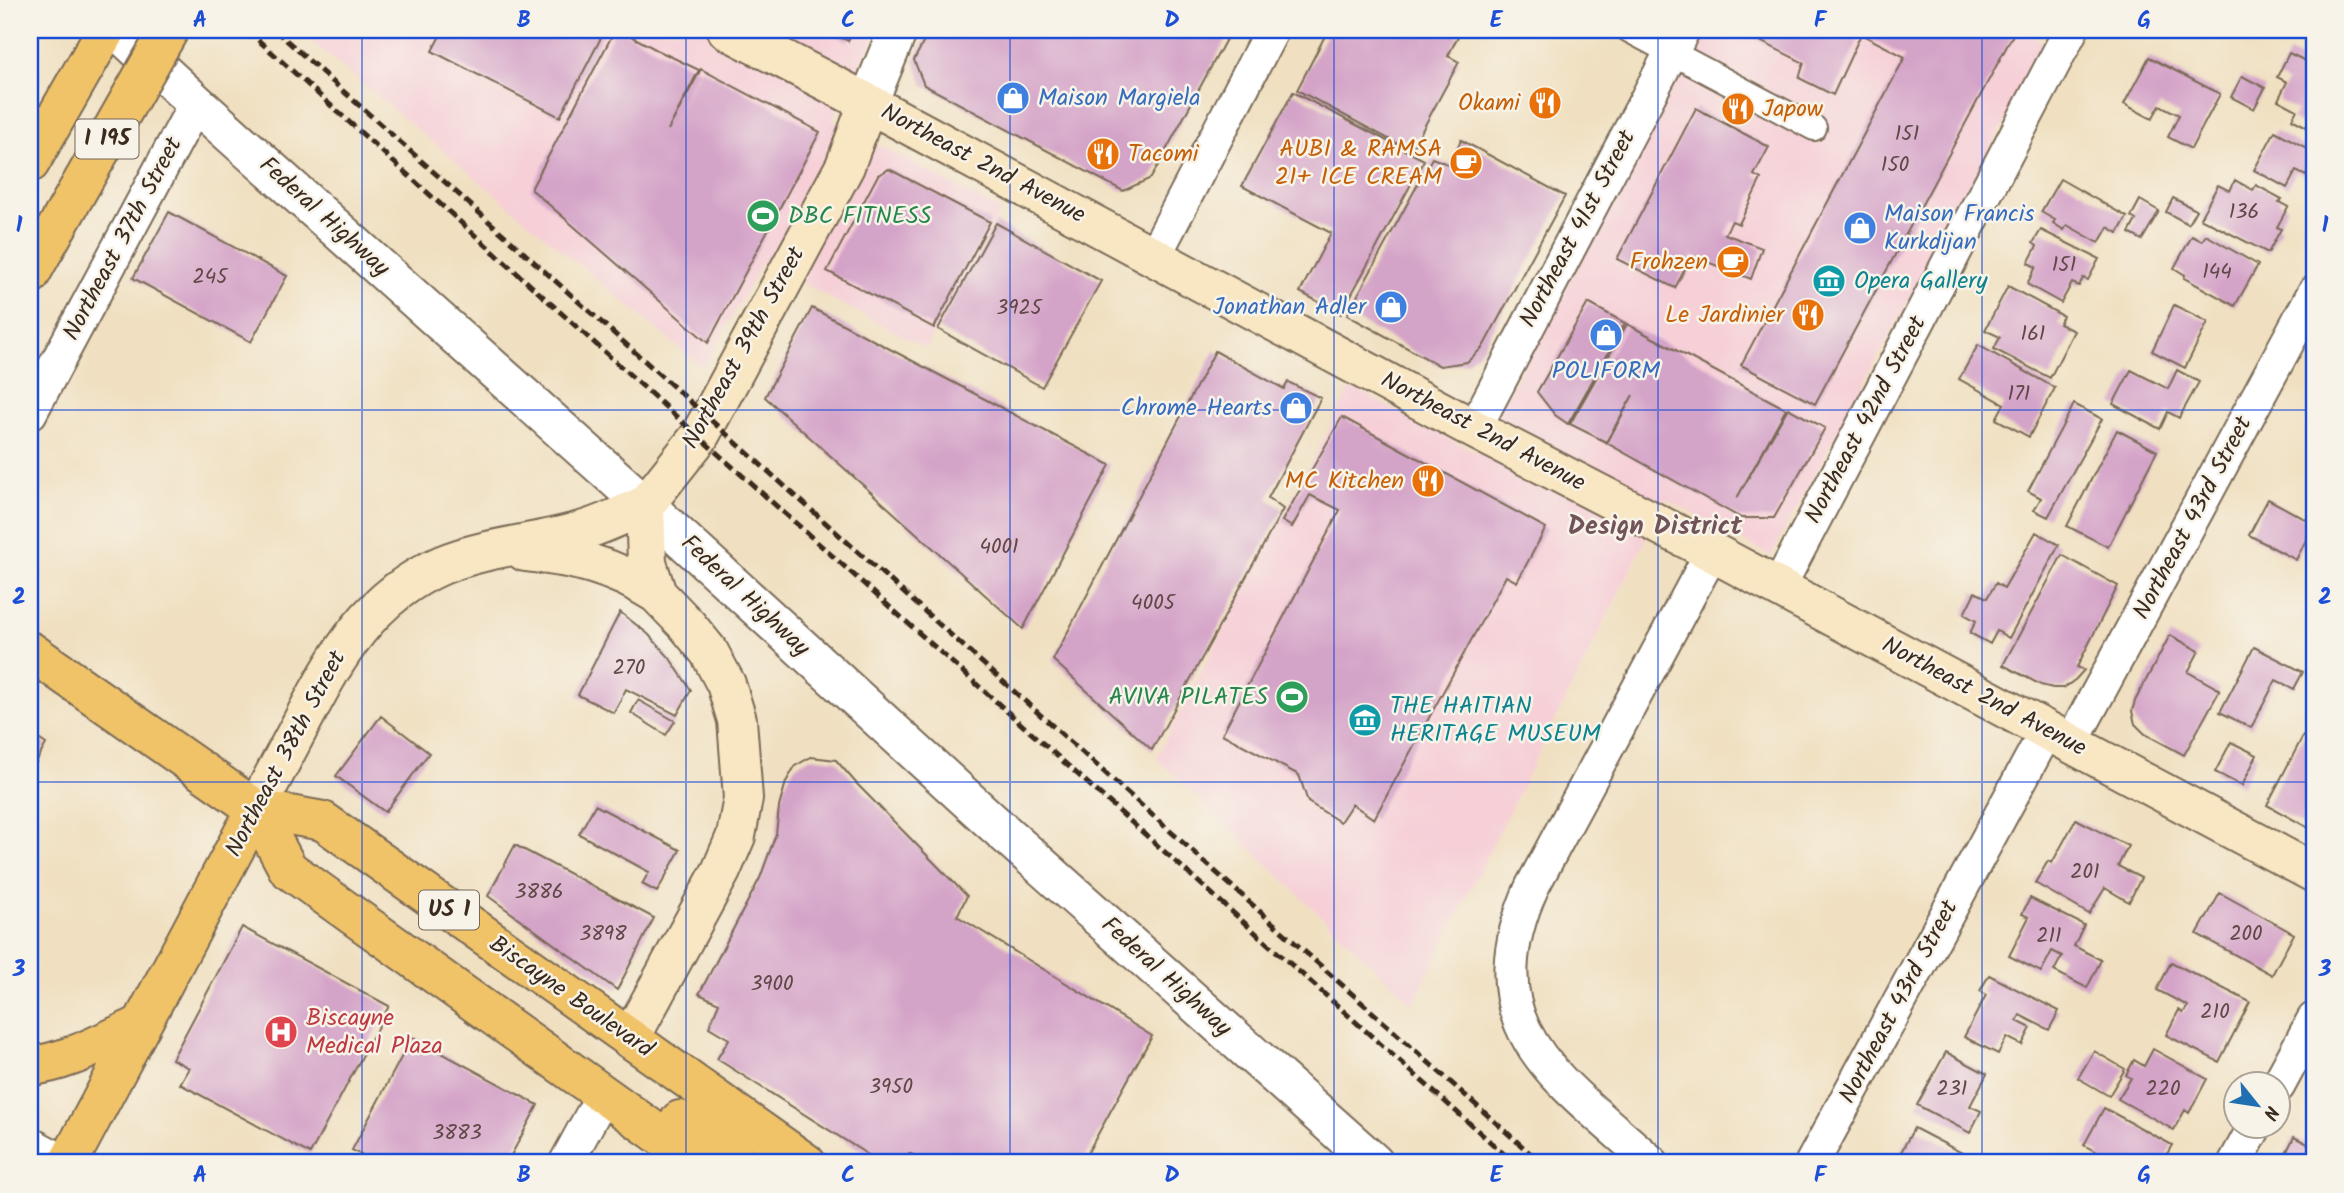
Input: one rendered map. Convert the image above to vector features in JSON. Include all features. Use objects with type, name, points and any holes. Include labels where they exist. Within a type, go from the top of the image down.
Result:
[{"type":"main road","name":"I 195","points":[[30,163],[106,30]]},
{"type":"main road","name":"I 195","points":[[30,275],[169,30]]},
{"type":"main road","name":"Northeast 2nd Avenue","points":[[727,30],[2314,873]]},
{"type":"main road","name":"Northeast 39th Street","points":[[645,505],[699,437],[709,419],[845,166],[868,103]]},
{"type":"main road","name":"Northeast 38th Street","points":[[67,1163],[321,686],[345,644],[374,610],[397,592],[442,566],[582,531],[645,505]]},
{"type":"main road","points":[[645,505],[647,563],[657,594]]},
{"type":"main road","points":[[502,550],[566,557],[610,568],[657,594],[709,653],[726,684],[737,720],[743,798],[736,836],[721,871],[629,1040]]},
{"type":"main road","name":"Biscayne Boulevard","points":[[30,651],[256,809],[323,821],[806,1163]]},
{"type":"main road","name":"Biscayne Boulevard","points":[[256,809],[288,869],[699,1163]]},
{"type":"main road","points":[[30,1066],[68,1057],[141,1025]]},
{"type":"main road","points":[[603,1095],[641,1092],[740,1163]]},
{"type":"street","name":"Federal Highway","points":[[117,30],[645,505],[991,821],[1374,1163]]},
{"type":"street","name":"Northeast 39th Street","points":[[868,103],[898,30]]},
{"type":"street","points":[[1154,256],[1272,30]]},
{"type":"street","points":[[1629,30],[1677,41],[1814,128]]},
{"type":"street","name":"Northeast 42nd Street","points":[[1778,588],[2071,30]]},
{"type":"street","name":"Northeast 41st Street","points":[[1474,429],[1677,41]]},
{"type":"street","name":"Northeast 37th Street","points":[[30,413],[196,103]]},
{"type":"street","name":"Northeast 43rd Street","points":[[1812,1163],[2314,293]]},
{"type":"street","points":[[1652,1163],[1545,1065],[1528,1041],[1514,1004],[1510,961],[1522,908],[1712,552]]},
{"type":"street","points":[[2286,1070],[2314,1018]]},
{"type":"street","points":[[566,1163],[603,1095]]},
{"type":"street","points":[[2235,1163],[2247,1140]]},
{"type":"street","points":[[30,1144],[67,1163]]},
{"type":"shaded area","points":[[298,30],[879,30],[832,120],[1001,211],[926,348],[762,262],[703,368]]},
{"type":"shaded area","points":[[1699,30],[2020,30],[2047,44],[1771,556],[1666,499],[1413,1004],[1156,758],[1351,387],[1477,453]]},
{"type":"building","points":[[443,30],[605,30],[560,117],[432,51]]},
{"type":"building","points":[[615,30],[620,30],[699,70],[668,130],[701,69],[820,132],[708,343],[531,189]]},
{"type":"building","points":[[825,30],[854,30],[848,41]]},
{"type":"building","points":[[930,30],[1231,30],[1151,178],[1123,191],[924,85],[914,60]]},
{"type":"building","points":[[1323,30],[1461,30],[1448,56],[1459,62],[1411,151],[1297,90],[1327,32]]},
{"type":"building","points":[[1738,30],[2015,31],[1815,404],[1741,365],[1905,57],[1861,34],[1833,95],[1799,78],[1804,63]]},
{"type":"building","points":[[2289,53],[2314,65],[2314,131],[2292,119],[2297,110],[2278,100],[2287,82],[2277,77]]},
{"type":"building","points":[[2149,57],[2220,94],[2191,149],[2168,137],[2179,115],[2160,105],[2152,119],[2124,104]]},
{"type":"building","points":[[2242,76],[2265,88],[2254,109],[2231,97]]},
{"type":"building","points":[[1293,92],[1424,160],[1341,314],[1300,292],[1331,233],[1242,186]]},
{"type":"building","points":[[1696,108],[1769,147],[1754,175],[1761,179],[1739,224],[1732,221],[1725,234],[1762,248],[1751,279],[1692,256],[1675,288],[1617,259]]},
{"type":"building","points":[[2275,131],[2314,152],[2314,161],[2306,176],[2296,171],[2287,188],[2254,170]]},
{"type":"building","points":[[1461,140],[1565,196],[1483,347],[1467,362],[1440,366],[1347,315],[1432,158],[1450,165]]},
{"type":"building","points":[[889,169],[990,222],[934,328],[827,271],[878,175]]},
{"type":"building","points":[[2060,179],[2127,217],[2118,233],[2108,227],[2099,243],[2067,225],[2064,230],[2053,223],[2055,220],[2041,212]]},
{"type":"building","points":[[2235,180],[2253,190],[2256,185],[2282,199],[2279,202],[2288,207],[2277,227],[2281,229],[2268,253],[2200,218],[2218,185],[2230,191]]},
{"type":"building","points":[[2173,198],[2196,210],[2188,224],[2166,212]]},
{"type":"building","points":[[2140,200],[2159,211],[2142,240],[2129,233],[2136,220],[2131,217]]},
{"type":"building","points":[[169,212],[287,276],[251,342],[133,278]]},
{"type":"building","points":[[996,223],[1101,281],[1042,387],[938,329]]},
{"type":"building","points":[[2041,230],[2099,259],[2088,280],[2083,278],[2079,286],[2072,283],[2061,303],[2027,284],[2036,267],[2028,263],[2037,246],[2033,243]]},
{"type":"building","points":[[2206,235],[2258,265],[2235,306],[2184,278],[2185,275],[2174,268],[2192,236],[2202,241]]},
{"type":"building","points":[[2008,286],[2063,316],[2059,324],[2074,331],[2050,378],[1994,349],[2000,337],[1985,330]]},
{"type":"building","points":[[1588,303],[1625,323],[1568,424],[1555,415],[1537,392]]},
{"type":"building","points":[[2174,305],[2208,322],[2185,368],[2152,351]]},
{"type":"building","points":[[812,308],[1110,465],[1023,629],[765,397]]},
{"type":"building","points":[[1627,324],[1786,409],[1737,498],[1788,408],[1825,428],[1774,518],[1741,518],[1607,443],[1633,395],[1606,442],[1570,424]]},
{"type":"building","points":[[1978,345],[2055,388],[2029,437],[1996,419],[2004,404],[1959,379]]},
{"type":"building","points":[[1215,351],[1284,389],[1288,382],[1321,398],[1268,498],[1283,509],[1152,750],[1053,660]]},
{"type":"building","points":[[2131,370],[2168,389],[2177,370],[2199,382],[2179,418],[2168,412],[2160,429],[2113,404]]},
{"type":"building","points":[[2074,404],[2102,419],[2048,517],[2034,510],[2041,498],[2028,491]]},
{"type":"building","points":[[1342,417],[1546,528],[1517,582],[1506,576],[1374,819],[1352,804],[1340,822],[1308,802],[1299,775],[1222,734],[1340,510],[1310,495],[1292,527],[1282,521]]},
{"type":"building","points":[[2117,430],[2157,451],[2108,547],[2067,526]]},
{"type":"building","points":[[2268,499],[2314,524],[2296,560],[2249,535]]},
{"type":"building","points":[[2036,532],[2059,545],[2009,638],[1997,631],[1990,644],[1970,633],[1976,621],[1964,614],[1975,592],[1987,598],[1996,583],[2004,588]]},
{"type":"building","points":[[2062,555],[2118,586],[2077,667],[2084,670],[2064,688],[2053,688],[2041,685],[2003,665]]},
{"type":"building","points":[[620,612],[648,634],[669,657],[691,690],[677,715],[626,689],[614,713],[578,695]]},
{"type":"building","points":[[2170,635],[2199,651],[2188,672],[2220,690],[2184,755],[2145,734],[2135,724],[2132,711]]},
{"type":"building","points":[[2254,647],[2303,672],[2294,689],[2276,680],[2251,728],[2220,712]]},
{"type":"building","points":[[638,700],[675,721],[666,735],[631,713]]},
{"type":"building","points":[[381,716],[429,753],[385,812],[336,776]]},
{"type":"building","points":[[30,733],[46,744],[30,773]]},
{"type":"building","points":[[2303,736],[2314,742],[2314,831],[2267,805]]},
{"type":"building","points":[[2231,742],[2257,755],[2242,786],[2215,772]]},
{"type":"building","points":[[811,757],[836,760],[967,896],[957,916],[1152,1036],[1082,1163],[929,1163],[909,1153],[902,1163],[881,1163],[717,1059],[729,1039],[709,1027],[719,1003],[699,994],[760,878],[776,834],[779,807],[786,782],[795,766]]},
{"type":"building","points":[[595,805],[680,850],[657,892],[642,884],[649,872],[579,834]]},
{"type":"building","points":[[2076,819],[2128,846],[2118,866],[2141,878],[2129,902],[2105,888],[2089,914],[2035,883],[2048,861],[2052,863]]},
{"type":"building","points":[[515,845],[654,918],[617,990],[488,896]]},
{"type":"building","points":[[2220,893],[2294,934],[2272,975],[2197,934]]},
{"type":"building","points":[[2030,898],[2084,925],[2074,946],[2101,960],[2087,988],[2054,971],[2062,956],[2052,951],[2041,972],[2009,956],[2029,917],[2022,914]]},
{"type":"building","name":"Biscayne Medical Plaza","points":[[242,927],[389,1006],[310,1154],[180,1084],[189,1068],[172,1059]]},
{"type":"building","points":[[2171,962],[2250,1002],[2219,1062],[2166,1035],[2179,1010],[2183,1013],[2188,1006],[2157,990]]},
{"type":"building","points":[[1989,975],[2059,1011],[2049,1030],[2020,1015],[2017,1021],[2031,1028],[2022,1045],[2007,1037],[1998,1054],[1964,1037],[1986,995],[1980,991]]},
{"type":"building","points":[[412,1037],[538,1105],[507,1163],[376,1163],[352,1150]]},
{"type":"building","points":[[2153,1049],[2207,1079],[2189,1113],[2185,1110],[2174,1130],[2118,1099],[2131,1078],[2126,1075],[2134,1060],[2144,1066]]},
{"type":"building","points":[[2094,1051],[2125,1069],[2109,1096],[2078,1078]]},
{"type":"building","points":[[1946,1052],[1987,1074],[1970,1106],[1981,1111],[1970,1133],[1917,1105]]},
{"type":"building","points":[[2104,1108],[2172,1145],[2162,1163],[2151,1160],[2149,1163],[2094,1163],[2100,1154],[2084,1145]]},
{"type":"building","points":[[1914,1128],[1964,1154],[1960,1163],[1895,1163]]},
{"type":"building","points":[[2294,1137],[2314,1147],[2314,1163],[2281,1163]]},
{"type":"railway","points":[[247,30],[1514,1163]]},
{"type":"railway","points":[[275,30],[1541,1163]]},
{"type":"place","name":"Maison Margiela","points":[[1013,98]]},
{"type":"place","name":"Okami","points":[[1545,103]]},
{"type":"place","name":"Japow","points":[[1738,109]]},
{"type":"place","name":"Tacomi","points":[[1103,154]]},
{"type":"place","name":"AUBI & RAMSA 21+ ICE CREAM","points":[[1466,163]]},
{"type":"place","name":"DBC FITNESS","points":[[763,216]]},
{"type":"place","name":"Maison Francis Kurkdijan","points":[[1860,228]]},
{"type":"place","name":"Frohzen","points":[[1733,262]]},
{"type":"place","name":"Opera Gallery","points":[[1829,281]]},
{"type":"place","name":"Jonathan Adler","points":[[1391,307]]},
{"type":"place","name":"Le Jardinier","points":[[1808,315]]},
{"type":"place","name":"POLIFORM","points":[[1606,335]]},
{"type":"place","name":"Chrome Hearts","points":[[1296,408]]},
{"type":"place","name":"MC Kitchen","points":[[1428,481]]},
{"type":"place","name":"AVIVA PILATES","points":[[1292,697]]},
{"type":"place","name":"THE HAITIAN HERITAGE MUSEUM","points":[[1365,720]]},
{"type":"place","name":"Biscayne Medical Plaza","points":[[281,1032]]},
{"type":"district","name":"Design District","points":[[1655,527]]}]
